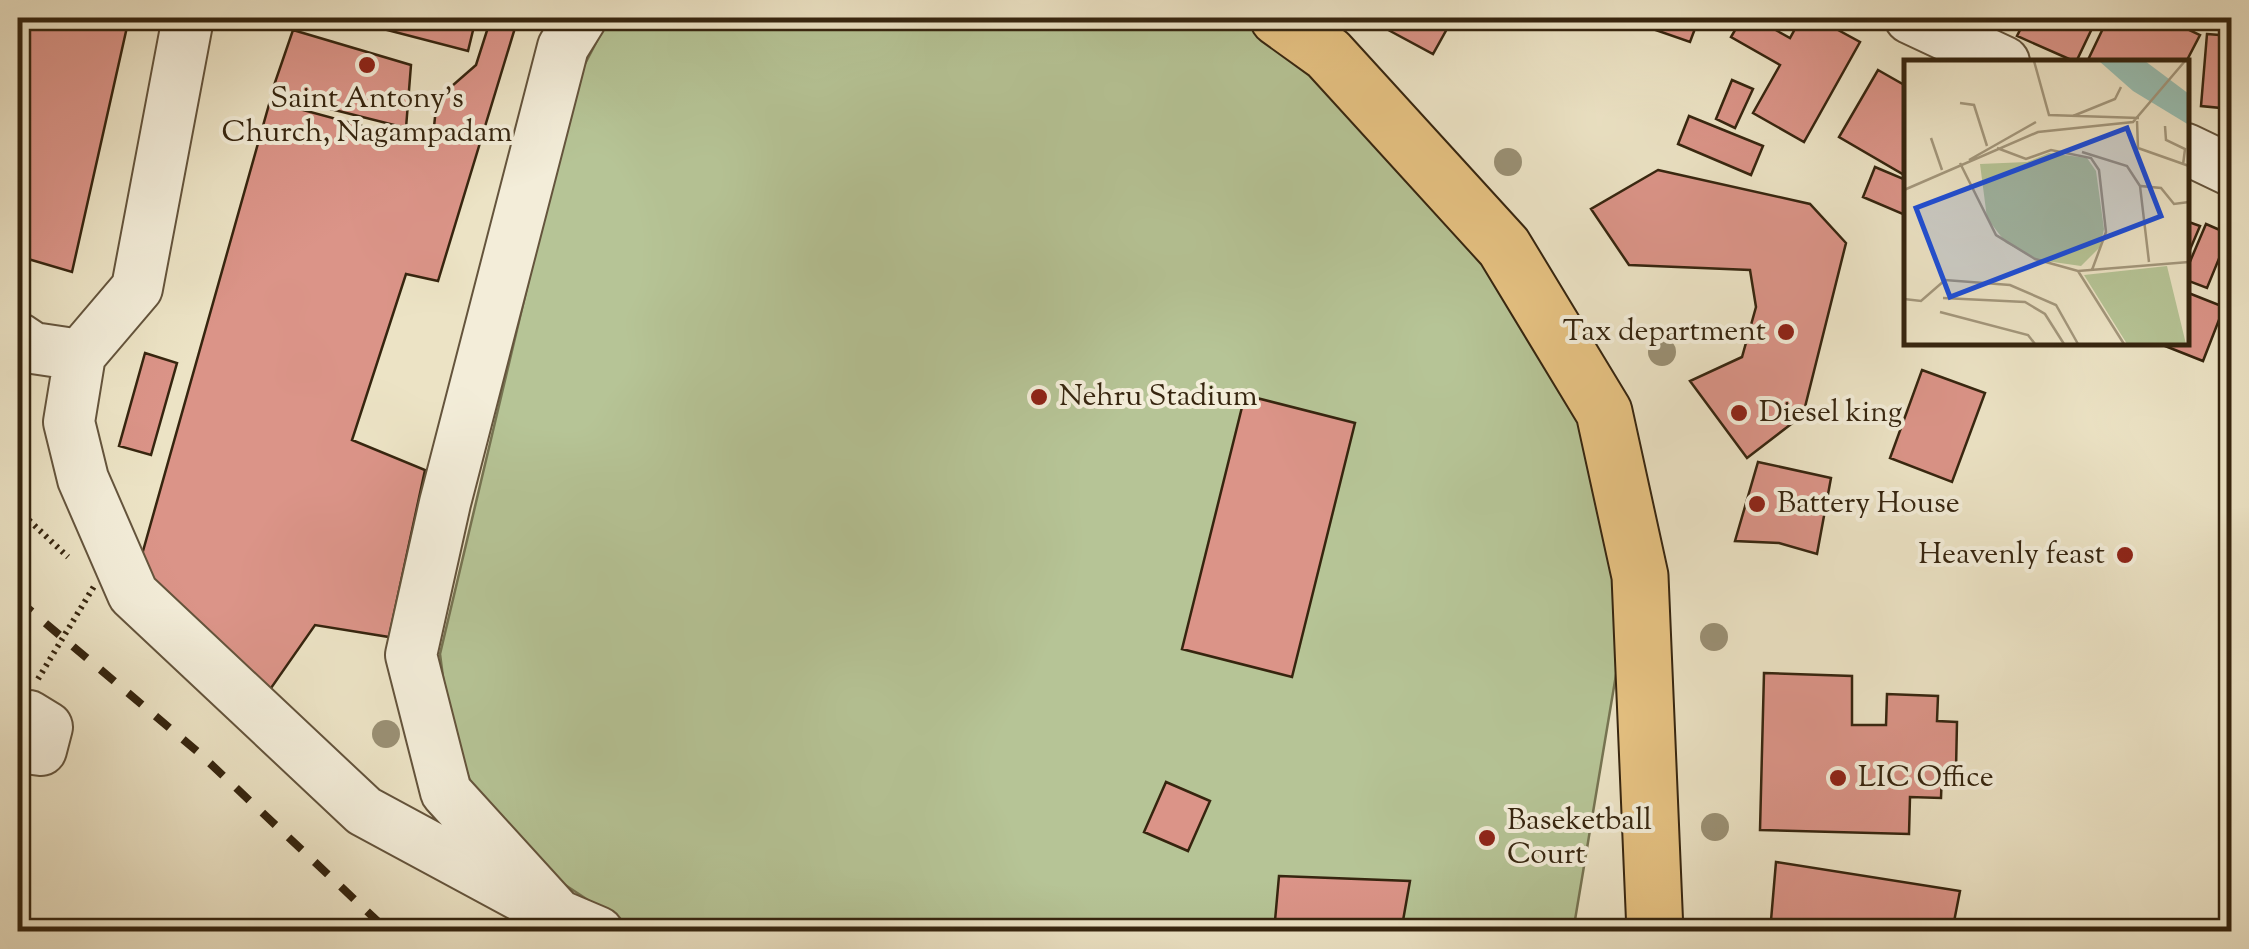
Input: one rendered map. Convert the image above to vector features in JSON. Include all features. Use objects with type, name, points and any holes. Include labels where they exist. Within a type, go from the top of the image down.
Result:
[{"type":"main road","points":[[1278,18],[1328,54],[1504,248],[1604,412],[1640,576],[1655,931]]},
{"type":"street","points":[[188,18],[137,288],[80,356],[69,422],[83,480],[133,594],[364,811],[578,923]]},
{"type":"street","points":[[578,923],[446,792],[411,655],[563,47],[581,18]]},
{"type":"street","points":[[1910,18],[2000,60]]},
{"type":"street","points":[[2189,150],[2232,171]]},
{"type":"street","points":[[18,338],[32,348],[80,356]]},
{"type":"path","points":[[18,510],[70,559]]},
{"type":"path","points":[[28,714],[96,583],[83,571]]},
{"type":"green space","name":"Nehru Stadium","points":[[609,18],[1272,18],[1538,309],[1614,485],[1628,603],[1573,932],[648,931],[609,914],[532,863],[479,805],[449,724],[440,654],[576,81]]},
{"type":"building","points":[[18,18],[129,18],[72,272],[18,256]]},
{"type":"building","points":[[341,18],[476,18],[468,51]]},
{"type":"building","points":[[491,18],[518,18],[438,281],[406,274],[352,440],[425,470],[389,637],[315,625],[262,701],[132,590],[270,101],[432,145],[437,99],[476,65]]},
{"type":"building","points":[[1366,18],[1453,18],[1433,54]]},
{"type":"building","points":[[1621,18],[1699,18],[1690,42]]},
{"type":"building","points":[[1742,18],[1754,18],[1790,38],[1801,18],[1816,18],[1860,42],[1804,142],[1753,113],[1780,65],[1731,37]]},
{"type":"building","points":[[2026,18],[2097,18],[2077,60],[2017,36]]},
{"type":"building","points":[[2108,18],[2164,18],[2200,35],[2187,60],[2088,60]]},
{"type":"building","points":[[293,30],[411,65],[406,128],[271,94]]},
{"type":"building","points":[[2207,34],[2232,36],[2232,109],[2201,106]]},
{"type":"building","points":[[1878,70],[1904,85],[1904,175],[1839,137]]},
{"type":"building","points":[[1732,80],[1753,89],[1735,128],[1716,119]]},
{"type":"building","points":[[1689,116],[1763,146],[1751,175],[1678,144]]},
{"type":"building","points":[[1875,167],[1904,179],[1904,215],[1863,197]]},
{"type":"building","name":"Tax department","points":[[1658,170],[1810,204],[1846,243],[1803,415],[1747,458],[1690,381],[1742,357],[1756,307],[1750,270],[1629,265],[1591,209]]},
{"type":"building","points":[[2189,222],[2200,226],[2189,252]]},
{"type":"building","points":[[2206,224],[2229,234],[2207,288],[2189,281],[2189,264]]},
{"type":"building","points":[[2189,293],[2224,307],[2203,361],[2163,345],[2189,345]]},
{"type":"building","points":[[2232,330],[2232,362],[2221,358]]},
{"type":"building","points":[[145,353],[177,363],[151,455],[119,446]]},
{"type":"building","points":[[1922,370],[1985,393],[1952,482],[1890,458]]},
{"type":"building","points":[[1245,395],[1355,423],[1292,677],[1182,649]]},
{"type":"building","points":[[1758,462],[1831,478],[1817,554],[1779,543],[1735,541]]},
{"type":"building","points":[[1764,673],[1852,676],[1852,725],[1886,725],[1887,694],[1938,696],[1937,721],[1957,722],[1956,770],[1942,770],[1941,798],[1910,797],[1909,834],[1760,830]]},
{"type":"building","points":[[1166,782],[1210,801],[1188,851],[1144,832]]},
{"type":"building","points":[[1776,862],[1960,891],[1952,932],[1770,932]]},
{"type":"building","points":[[1279,876],[1410,881],[1401,932],[1274,932]]},
{"type":"railway","points":[[18,600],[198,752],[389,932]]},
{"type":"place","name":"Saint Antony's Church, Nagampadam","points":[[367,65]]},
{"type":"place","name":"Tax department","points":[[1786,332]]},
{"type":"place","name":"Nehru Stadium","points":[[1039,397]]},
{"type":"place","name":"Diesel king","points":[[1739,413]]},
{"type":"place","name":"Battery House","points":[[1757,504]]},
{"type":"place","name":"Heavenly feast","points":[[2125,555]]},
{"type":"place","name":"LIC Office","points":[[1838,778]]},
{"type":"place","name":"Baseketball Court","points":[[1487,838]]}]
